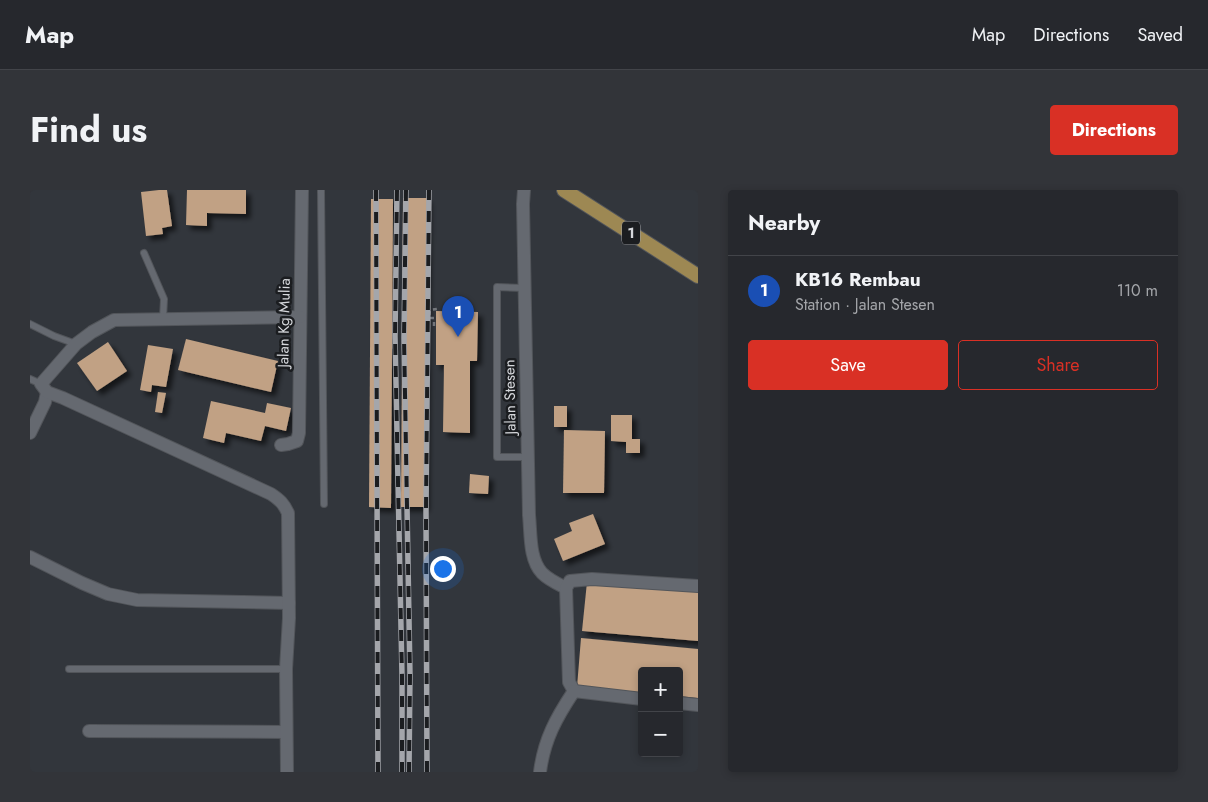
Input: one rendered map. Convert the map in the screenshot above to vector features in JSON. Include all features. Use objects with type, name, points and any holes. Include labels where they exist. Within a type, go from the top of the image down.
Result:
[{"type":"highway","name":"1","points":[[564,190],[698,276]]},
{"type":"street","name":"Jalan Kg Mulia","points":[[281,445],[297,441],[299,433],[302,190]]},
{"type":"street","name":"Jalan Stesen","points":[[524,190],[524,288],[529,515],[532,552],[542,573],[566,588]]},
{"type":"street","points":[[39,385],[76,344],[92,332],[114,320],[300,317]]},
{"type":"street","points":[[30,433],[46,402],[39,385]]},
{"type":"street","points":[[39,385],[280,500],[288,513],[287,772]]},
{"type":"street","points":[[30,557],[108,594],[137,600],[289,603]]},
{"type":"street","points":[[574,691],[569,682],[566,588],[570,581],[592,579],[698,586]]},
{"type":"street","points":[[574,691],[638,699]]},
{"type":"street","points":[[540,772],[542,752],[556,717],[574,691]]},
{"type":"street","points":[[683,703],[698,705]]},
{"type":"street","points":[[89,731],[286,732]]},
{"type":"lane","points":[[321,190],[324,504]]},
{"type":"lane","points":[[144,253],[164,299],[163,318]]},
{"type":"lane","points":[[524,288],[497,287],[497,457],[528,457]]},
{"type":"lane","points":[[30,324],[76,344]]},
{"type":"lane","points":[[69,669],[286,669]]},
{"type":"path","points":[[434,326],[434,318],[430,318],[430,310],[436,310]]},
{"type":"building","points":[[167,190],[172,226],[162,228],[163,234],[146,236],[141,192]]},
{"type":"building","points":[[187,190],[246,190],[246,214],[207,213],[207,226],[186,225]]},
{"type":"building","points":[[403,198],[427,198],[425,507],[401,507]]},
{"type":"building","points":[[371,199],[393,199],[391,508],[369,507]]},
{"type":"building","points":[[436,311],[478,312],[477,361],[470,361],[470,433],[443,432],[444,365],[436,365]]},
{"type":"building","points":[[186,339],[278,361],[271,392],[178,370]]},
{"type":"building","points":[[108,342],[127,371],[97,391],[77,363]]},
{"type":"building","points":[[148,345],[173,349],[166,387],[152,385],[151,392],[140,390]]},
{"type":"building","points":[[158,392],[166,393],[162,413],[155,412]]},
{"type":"building","points":[[211,401],[265,413],[267,403],[291,408],[286,431],[265,426],[261,441],[226,433],[224,443],[203,438]]},
{"type":"building","points":[[554,406],[567,406],[567,427],[554,427]]},
{"type":"building","points":[[611,415],[632,415],[632,439],[640,439],[640,453],[626,453],[626,442],[611,441]]},
{"type":"building","points":[[564,430],[605,431],[604,493],[563,493]]},
{"type":"building","points":[[470,474],[489,476],[488,494],[469,493]]},
{"type":"building","points":[[593,514],[605,544],[563,561],[554,539],[572,531],[569,523]]},
{"type":"building","points":[[587,582],[698,592],[698,641],[582,631]]},
{"type":"building","points":[[581,638],[698,649],[698,698],[683,696],[683,667],[638,667],[638,693],[577,687]]},
{"type":"railway","points":[[376,190],[378,772]]},
{"type":"railway","points":[[397,190],[395,336],[402,676],[402,772]]},
{"type":"railway","points":[[406,190],[404,338],[410,675],[409,772]]},
{"type":"railway","points":[[427,772],[426,512],[429,190]]},
{"type":"place","name":"KB16 Rembau","points":[[458,337]]}]
